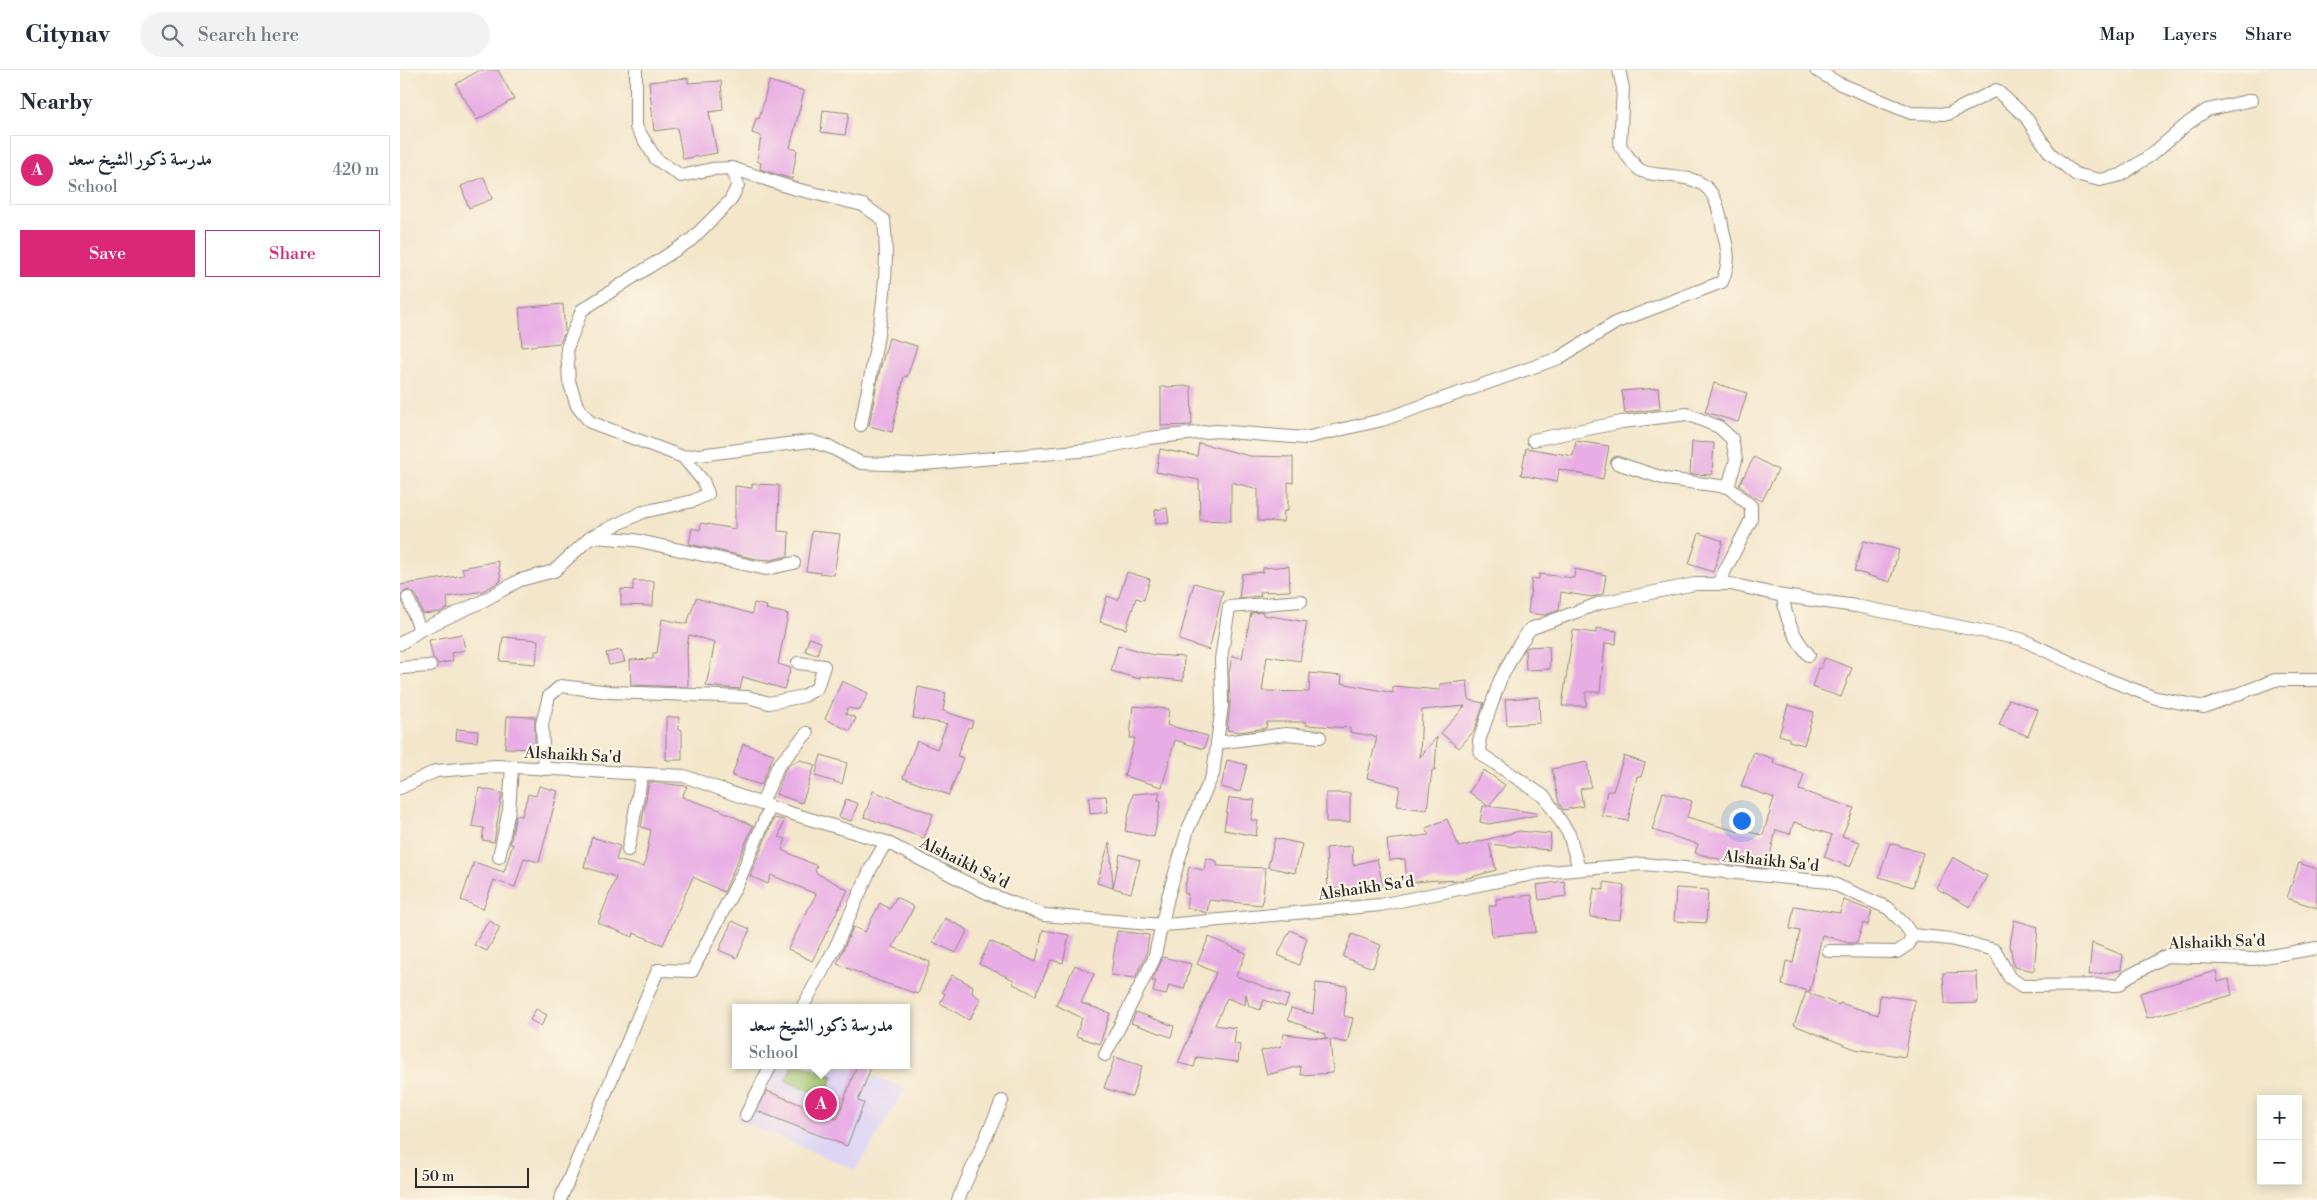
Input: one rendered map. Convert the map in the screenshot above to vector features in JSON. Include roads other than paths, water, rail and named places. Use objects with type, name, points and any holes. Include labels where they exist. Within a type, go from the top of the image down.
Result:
[{"type":"street","points":[[636,70],[636,127],[656,159],[681,176],[732,168],[792,188],[863,205],[884,220],[888,247],[881,311],[861,425]]},
{"type":"street","points":[[732,168],[738,185],[730,201],[691,240],[582,310],[568,348],[569,381],[577,406],[590,422],[683,457],[811,441],[832,448],[861,463],[911,465],[1091,450],[1149,438],[1216,431],[1305,438],[1382,420],[1559,358],[1617,322],[1722,282],[1729,262],[1721,214],[1713,194],[1703,183],[1690,178],[1652,174],[1640,170],[1620,146],[1623,88],[1619,70]]},
{"type":"street","points":[[1816,70],[1838,83],[1911,113],[1948,114],[1996,90],[2025,116],[2050,153],[2076,174],[2100,180],[2121,175],[2151,155],[2186,124],[2207,110],[2252,100]]},
{"type":"street","points":[[1533,440],[1622,422],[1687,414],[1720,427],[1732,439],[1736,460],[1728,487]]},
{"type":"street","points":[[400,644],[420,630],[481,602],[520,580],[554,571],[591,537],[643,512],[693,501],[708,494],[703,481],[683,457]]},
{"type":"street","points":[[1617,463],[1666,478],[1728,487],[1751,506],[1751,520],[1718,584]]},
{"type":"street","points":[[591,537],[635,540],[766,569],[794,562]]},
{"type":"street","points":[[1579,869],[1569,834],[1546,797],[1481,754],[1479,741],[1500,680],[1518,646],[1530,629],[1600,603],[1695,584],[1731,584],[1783,596],[1856,606],[2022,639],[2099,676],[2156,698],[2204,707],[2274,680],[2317,680]]},
{"type":"street","points":[[1783,596],[1785,610],[1798,643],[1809,655]]},
{"type":"street","points":[[408,598],[420,630]]},
{"type":"street","points":[[1105,1054],[1154,959],[1188,829],[1213,774],[1222,705],[1221,659],[1229,608],[1301,601]]},
{"type":"street","points":[[544,768],[542,724],[548,696],[561,686],[610,692],[748,696],[768,703],[804,696],[817,688],[824,666],[798,663]]},
{"type":"street","points":[[400,668],[430,666]]},
{"type":"street","points":[[560,1200],[658,970],[692,971],[740,878],[778,766],[807,734]]},
{"type":"street","points":[[1217,743],[1286,734],[1320,737]]},
{"type":"street","name":"Alshaikh Sa'd","points":[[400,787],[436,771],[496,766],[684,776],[766,805],[886,842],[989,894],[1044,915],[1162,925],[1380,905],[1538,872],[1643,864],[1829,882],[1888,908],[1912,935],[1950,939],[1995,950],[2009,977],[2022,986],[2118,985],[2127,977],[2166,956],[2253,959],[2317,948]]},
{"type":"street","points":[[499,857],[509,810],[512,767]]},
{"type":"street","points":[[628,850],[642,774]]},
{"type":"street","points":[[804,1004],[835,948],[871,868],[886,842]]},
{"type":"street","points":[[1829,951],[1897,952],[1909,944],[1912,935]]},
{"type":"street","points":[[746,1115],[769,1069]]},
{"type":"street","points":[[958,1200],[1002,1101]]},
{"type":"place","name":"مدرسة ذكور الشيخ سعد","points":[[821,1104]]}]
